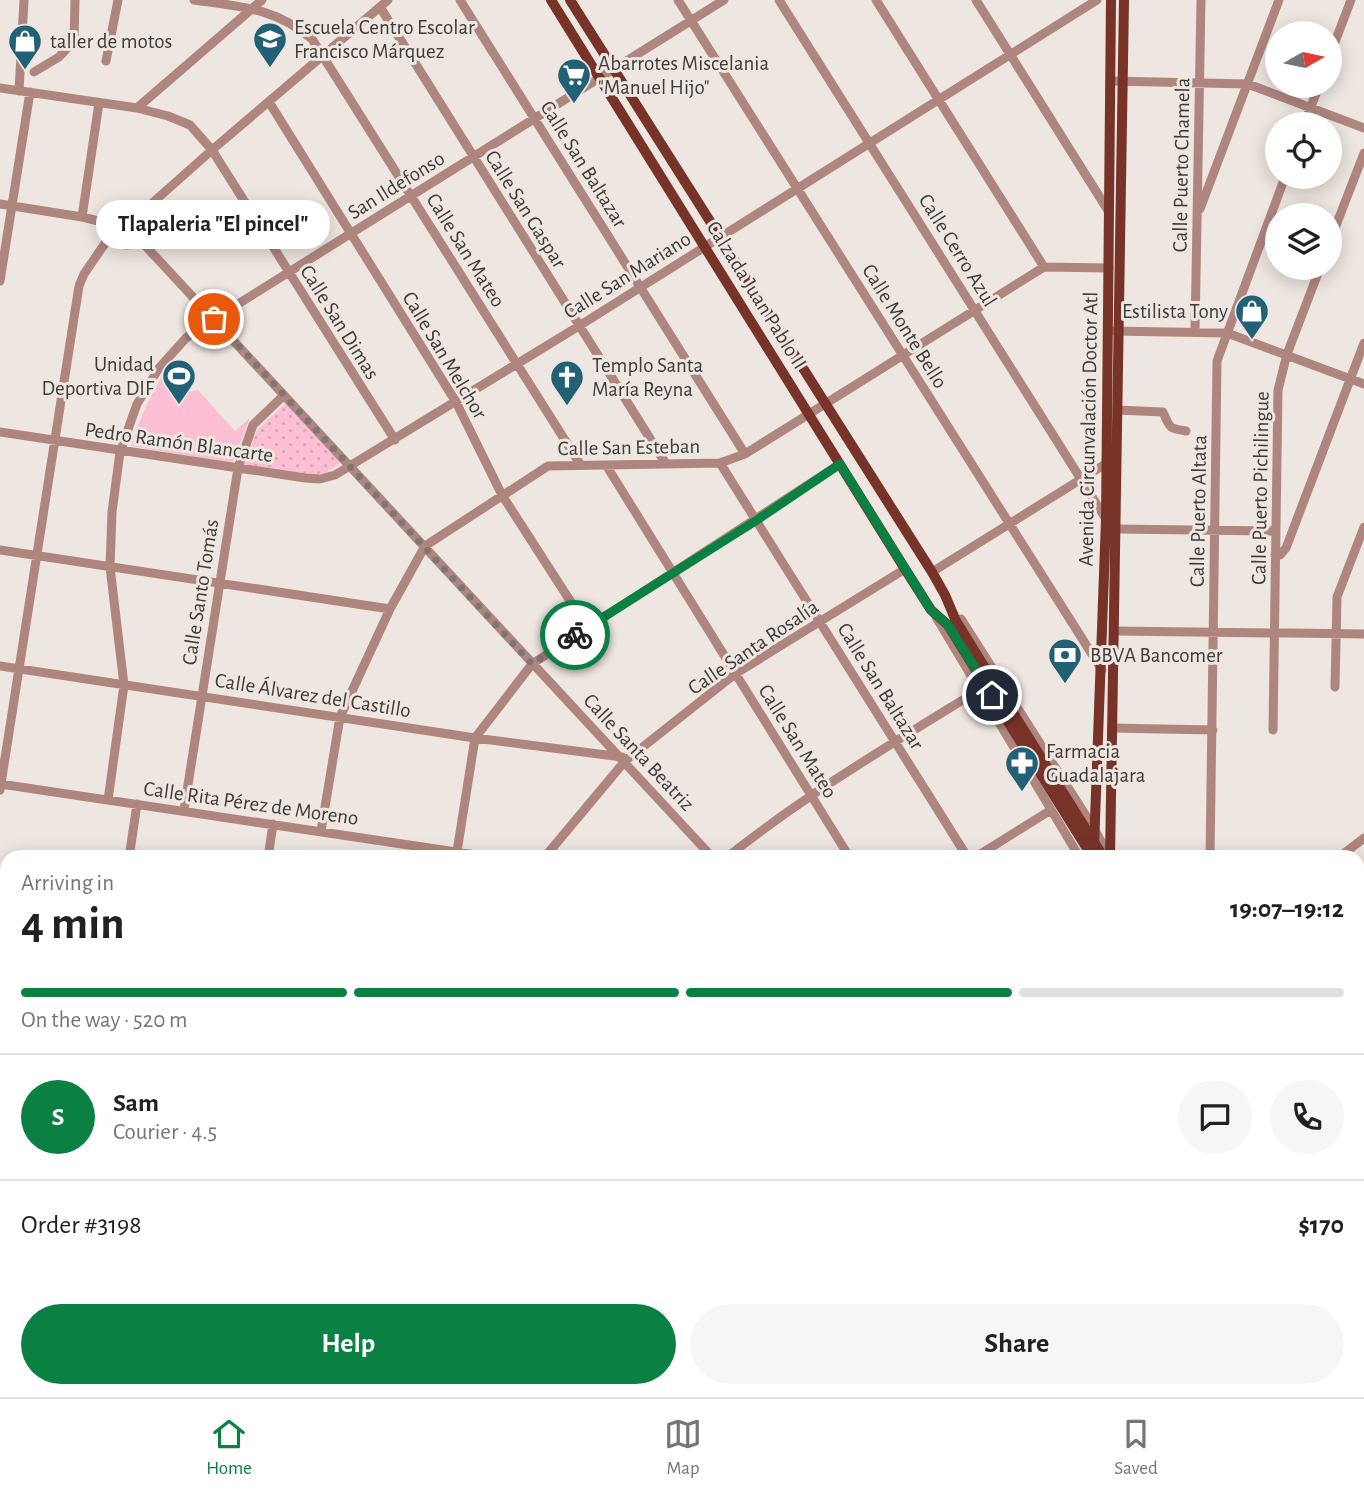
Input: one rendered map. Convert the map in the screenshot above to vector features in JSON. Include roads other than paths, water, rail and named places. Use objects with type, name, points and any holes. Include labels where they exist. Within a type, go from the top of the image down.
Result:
[{"type":"main road","name":"Calzada Juan Pablo II","points":[[551,0],[931,610],[948,625],[981,670],[1099,850]]},
{"type":"main road","name":"Calzada Juan Pablo II","points":[[570,0],[932,572],[946,595],[981,670],[1088,850]]},
{"type":"main road","name":"Avenida Circunvalación Doctor Atl","points":[[1110,850],[1117,410],[1109,268],[1111,0]]},
{"type":"main road","name":"Avenida Circunvalación Doctor Atl","points":[[1094,850],[1124,0]]},
{"type":"street","points":[[19,90],[24,0]]},
{"type":"street","points":[[34,72],[59,58],[74,41],[75,0]]},
{"type":"street","points":[[106,61],[118,0]]},
{"type":"street","name":"Calle San Mateo","points":[[194,0],[276,15],[295,24],[312,39],[580,464]]},
{"type":"street","points":[[137,108],[262,0]]},
{"type":"street","points":[[141,213],[388,0]]},
{"type":"street","name":"Calle San Baltazar","points":[[460,0],[745,454]]},
{"type":"street","name":"Calle Monte Bello","points":[[678,0],[1102,670]]},
{"type":"street","name":"San Ildefonso","points":[[108,800],[124,685],[110,567],[112,512],[120,452],[137,404],[159,368],[186,338],[214,319],[724,0]]},
{"type":"street","name":"Calle Cerro Azul","points":[[779,0],[1106,519]]},
{"type":"street","points":[[876,0],[1044,267],[1109,268]]},
{"type":"street","points":[[976,0],[1110,214]]},
{"type":"street","points":[[1075,0],[1081,10]]},
{"type":"street","name":"Calle San Mariano","points":[[351,466],[1097,0]]},
{"type":"street","points":[[1197,217],[1279,0]]},
{"type":"street","points":[[1342,22],[1350,0]]},
{"type":"street","name":"Calle Puerto Chamela","points":[[1195,331],[1203,1]]},
{"type":"street","name":"Calle San Gaspar","points":[[380,7],[666,464]]},
{"type":"street","points":[[1110,81],[1248,84],[1364,128]]},
{"type":"street","name":"Calle San Dimas","points":[[0,88],[137,108],[183,121],[197,131],[212,150],[395,440]]},
{"type":"street","points":[[0,281],[30,92]]},
{"type":"street","points":[[1308,112],[1314,98]]},
{"type":"street","name":"Calle San Melchor","points":[[269,102],[456,402],[502,495],[587,627]]},
{"type":"street","points":[[82,217],[99,103]]},
{"type":"street","points":[[1342,210],[1364,153]]},
{"type":"street","name":"Calle Puerto Altata","points":[[1210,850],[1217,361],[1281,189]]},
{"type":"street","points":[[0,204],[107,223]]},
{"type":"street","points":[[121,207],[136,209],[141,213],[146,227],[140,240],[128,245],[115,242],[110,236],[107,223],[115,211],[121,207]]},
{"type":"street","points":[[0,786],[79,286],[110,236]]},
{"type":"street","name":"Calle Santa Beatriz","points":[[140,240],[706,850]]},
{"type":"street","name":"Calle San Esteban","points":[[321,831],[340,718],[390,609],[425,546],[548,466],[720,463],[745,454],[1044,267]]},
{"type":"street","name":"Calle Puerto Pichilingue","points":[[1273,730],[1278,390],[1287,354],[1315,280]]},
{"type":"street","points":[[1114,332],[1227,333],[1364,384]]},
{"type":"street","points":[[1275,555],[1280,555],[1286,548],[1364,343]]},
{"type":"street","name":"Calle Santo Tomás","points":[[184,810],[238,468],[253,425],[284,395]]},
{"type":"street","points":[[1117,410],[1163,412],[1172,429],[1186,431]]},
{"type":"street","name":"Pedro Ramón Blancarte","points":[[0,432],[120,452],[320,479],[335,475],[351,466]]},
{"type":"street","name":"Calle San Baltazar","points":[[720,463],[963,850]]},
{"type":"street","points":[[932,572],[1107,463]]},
{"type":"street","points":[[458,850],[475,738],[532,664],[840,464]]},
{"type":"street","name":"Calle San Mateo","points":[[606,465],[845,850]]},
{"type":"street","points":[[1335,687],[1336,597],[1364,527]]},
{"type":"street","points":[[1115,530],[1276,531]]},
{"type":"street","points":[[0,550],[390,609]]},
{"type":"street","name":"Calle Santa Rosalía","points":[[550,850],[624,759],[735,674],[905,569]]},
{"type":"street","name":"Calzada Juan Pablo II","points":[[946,595],[1106,850]]},
{"type":"street","name":"Calzada Juan Pablo II","points":[[931,610],[1075,850]]},
{"type":"street","points":[[1114,631],[1364,634]]},
{"type":"street","name":"Calle Álvarez del Castillo","points":[[0,666],[624,759]]},
{"type":"street","points":[[736,850],[811,796],[979,690]]},
{"type":"street","points":[[1112,728],[1213,730]]},
{"type":"street","name":"Calle Rita Pérez de Moreno","points":[[0,786],[184,810],[429,850]]},
{"type":"street","points":[[130,850],[137,804]]},
{"type":"street","points":[[987,850],[1051,810]]},
{"type":"street","points":[[1064,832],[1079,828],[1084,814]]},
{"type":"street","points":[[269,850],[273,824]]},
{"type":"street","points":[[1348,850],[1364,838]]},
{"type":"place","name":"Escuela Centro Escolar Francisco Márquez","points":[[270,69]]},
{"type":"place","name":"taller de motos","points":[[25,71]]},
{"type":"place","name":"Abarrotes Miscelania \"Manuel Hijo\"","points":[[574,105]]},
{"type":"place","name":"Tlapaleria \"El pincel\"","points":[[214,319]]},
{"type":"place","name":"Estilista Tony","points":[[1252,341]]},
{"type":"place","name":"Unidad Deportiva DIF","points":[[179,406]]},
{"type":"place","name":"Templo Santa María Reyna","points":[[567,407]]},
{"type":"place","name":"BBVA Bancomer","points":[[1065,685]]},
{"type":"place","name":"Farmacia Guadalajara","points":[[1022,793]]}]
